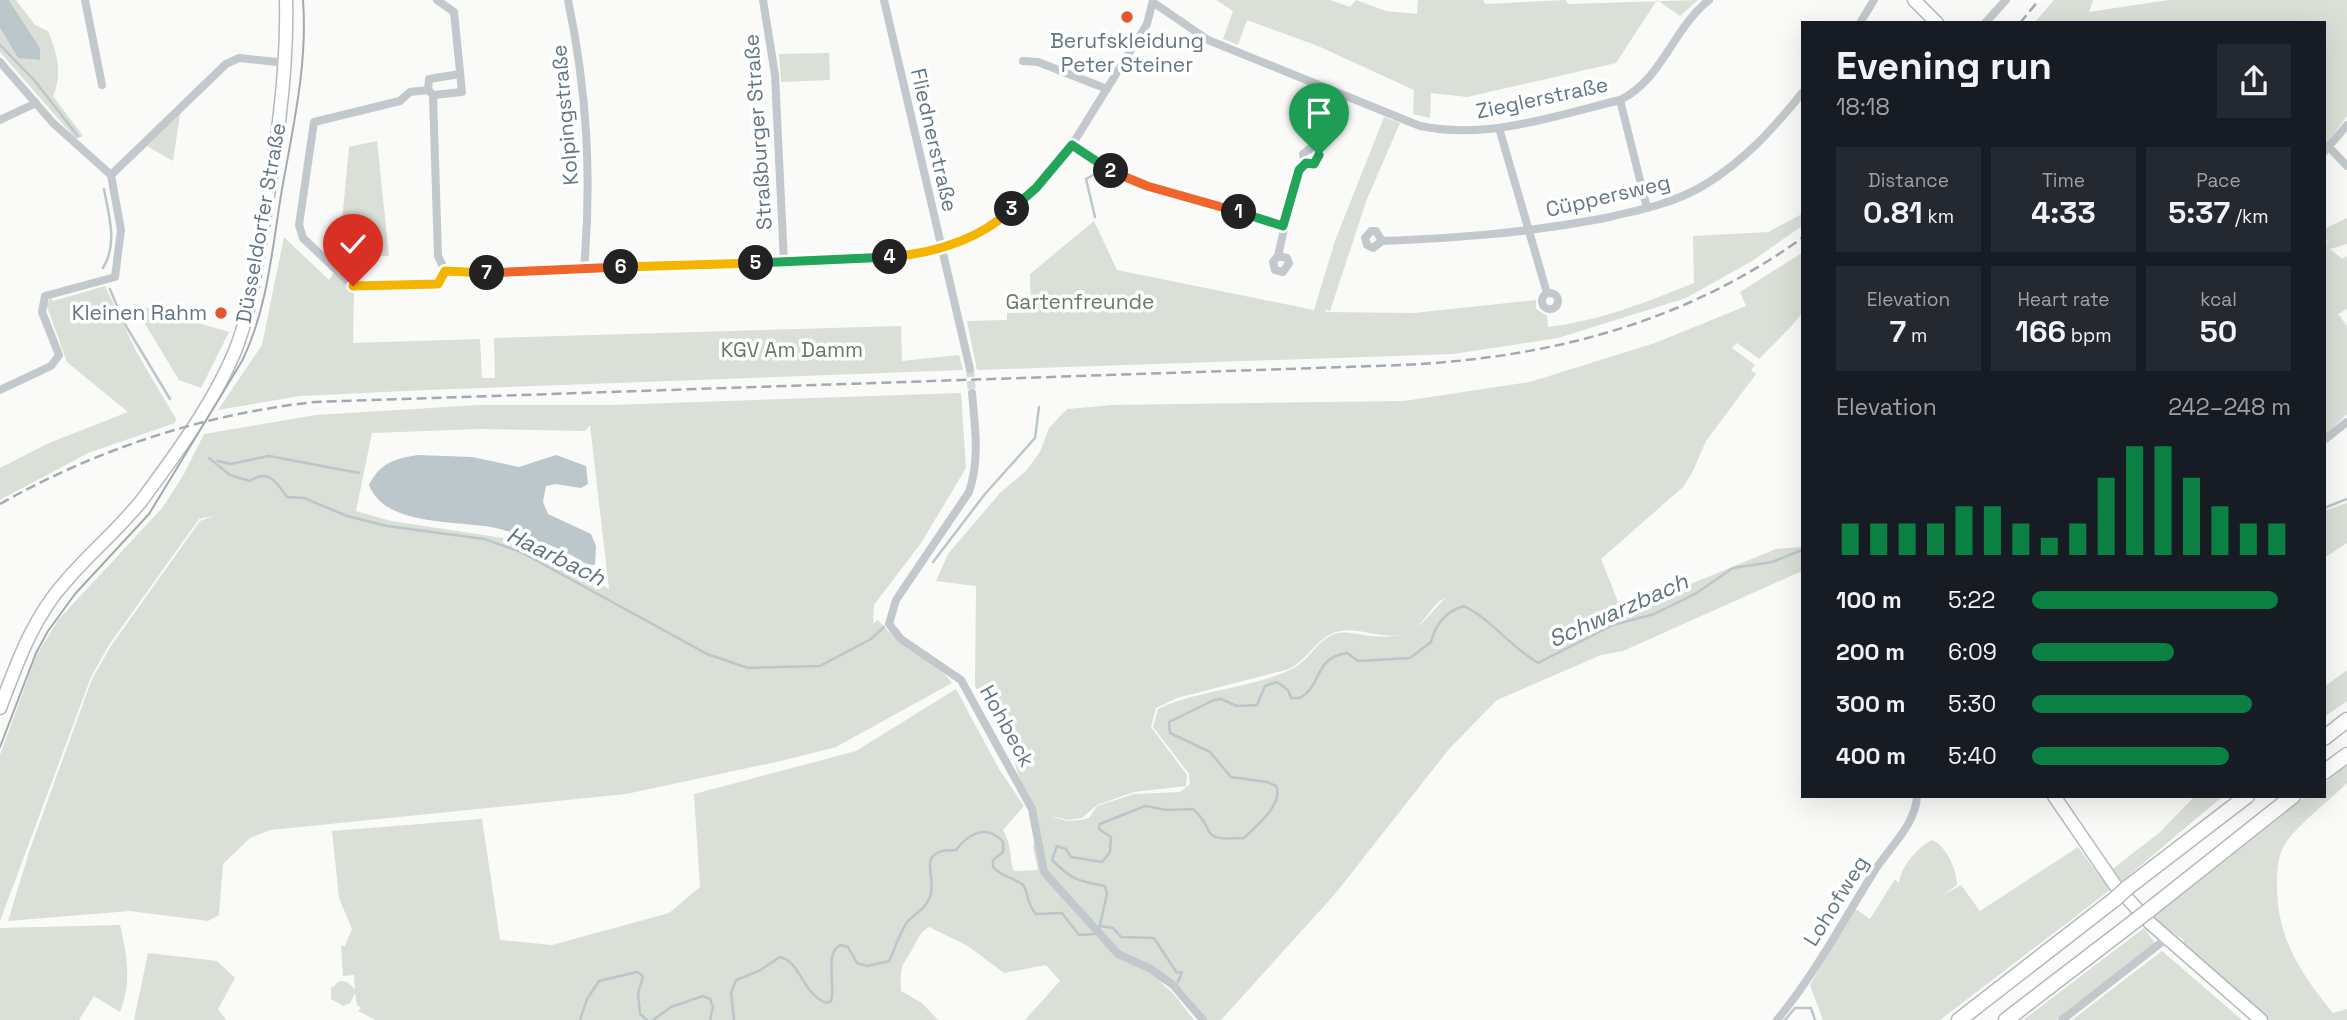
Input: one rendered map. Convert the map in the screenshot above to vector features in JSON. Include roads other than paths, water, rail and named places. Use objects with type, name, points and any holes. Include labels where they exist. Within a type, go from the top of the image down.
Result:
[{"type":"highway","points":[[2326,736],[2347,720]]},
{"type":"highway","points":[[2326,771],[2347,755]]},
{"type":"highway","points":[[1959,1020],[2244,798]]},
{"type":"highway","points":[[2006,1020],[2290,798]]},
{"type":"main road","name":"Düsseldorfer Straße","points":[[0,708],[22,651],[45,608],[66,581],[141,502],[204,407],[234,354],[249,305],[286,63],[286,0]]},
{"type":"main road","points":[[1914,0],[1935,21]]},
{"type":"main road","points":[[2055,798],[2115,885],[2167,938],[2261,1020]]},
{"type":"street","points":[[85,0],[102,85]]},
{"type":"street","points":[[437,0],[454,12],[462,92],[410,92],[400,101],[314,122],[299,225],[303,238],[353,286],[438,284],[445,271]]},
{"type":"street","name":"Kolpingstraße","points":[[568,0],[580,62],[589,140],[590,184],[583,269]]},
{"type":"street","name":"Straßburger Straße","points":[[763,0],[775,75],[785,262]]},
{"type":"street","name":"Fliednerstraße","points":[[884,0],[970,369]]},
{"type":"street","name":"Zieglerstraße","points":[[1153,1],[1208,40],[1420,126],[1452,131],[1499,128],[1620,100],[1645,83],[1685,24],[1709,0]]},
{"type":"street","points":[[1861,21],[1874,0]]},
{"type":"street","points":[[1987,21],[2006,0]]},
{"type":"street","points":[[445,271],[458,274],[785,262],[893,257],[942,250],[1000,221],[1036,188],[1072,145],[1147,24],[1153,1]]},
{"type":"street","points":[[111,175],[226,64],[239,58],[286,63]]},
{"type":"street","points":[[1023,61],[1038,62],[1107,89]]},
{"type":"street","points":[[0,62],[53,123],[111,175],[121,230],[115,277],[44,296],[42,312],[59,355],[51,366],[0,390]]},
{"type":"street","points":[[445,271],[438,256],[429,79],[434,76],[460,74]]},
{"type":"street","name":"Cüppersweg","points":[[1382,241],[1531,232],[1647,208],[1684,197],[1728,170],[1767,136],[1801,94]]},
{"type":"street","points":[[1620,100],[1647,208]]},
{"type":"street","points":[[0,120],[36,103]]},
{"type":"street","points":[[2347,125],[2326,149],[2347,166]]},
{"type":"street","points":[[1499,128],[1547,293]]},
{"type":"street","points":[[1072,145],[1112,171],[1147,186],[1271,220],[1283,226]]},
{"type":"street","points":[[1278,256],[1283,226],[1299,170],[1306,163]]},
{"type":"street","name":"Hohbeck","points":[[972,393],[977,447],[975,474],[969,492],[896,600],[889,624],[901,639],[961,680],[1032,809],[1044,872],[1089,925],[1118,954],[1151,969],[1173,985],[1203,1020]]},
{"type":"street","points":[[2326,438],[2347,422]]},
{"type":"street","name":"Lohofweg","points":[[1777,1020],[1801,990],[1876,868],[1911,820],[1916,798]]},
{"type":"street","points":[[2062,1020],[2167,938]]},
{"type":"waterway","name":"Haarbach","points":[[0,45],[34,80],[78,136]]},
{"type":"waterway","name":"Haarbach","points":[[1095,217],[1086,179],[1097,173]]},
{"type":"waterway","name":"Haarbach","points":[[103,268],[108,259],[111,240],[104,189]]},
{"type":"waterway","name":"Haarbach","points":[[110,289],[123,321],[170,399]]},
{"type":"waterway","name":"Haarbach","points":[[933,562],[985,494],[1035,438],[1039,407]]},
{"type":"waterway","points":[[218,461],[230,464],[269,456],[359,473]]},
{"type":"waterway","name":"Haarbach","points":[[209,458],[230,475],[250,481],[257,477],[267,477],[276,482],[287,497],[304,498],[347,516],[387,526],[484,539],[521,552],[707,654],[748,668],[820,666],[871,639],[884,627]]},
{"type":"waterway","name":"Schwarzbach","points":[[2326,507],[2347,499]]},
{"type":"waterway","name":"Schwarzbach","points":[[1099,929],[1107,894],[1105,886],[1082,881],[1065,872],[1052,860],[1057,846],[1066,849],[1071,857],[1102,862],[1110,852],[1111,837],[1099,829],[1100,824],[1145,806],[1167,810],[1193,809],[1213,836],[1244,838],[1268,814],[1276,800],[1276,786],[1267,782],[1231,777],[1210,752],[1170,733],[1169,722],[1214,700],[1221,699],[1237,706],[1257,705],[1265,686],[1277,682],[1288,690],[1291,698],[1300,698],[1307,693],[1329,660],[1347,653],[1358,661],[1410,658],[1431,642],[1438,624],[1447,615],[1464,606],[1538,663],[1613,625],[1654,614],[1695,594],[1733,568],[1772,562],[1801,550]]},
{"type":"waterway","name":"Schwarzbach","points":[[734,1020],[731,993],[736,980],[759,971],[780,957],[793,965],[811,992],[826,1003],[831,1001],[832,994],[831,962],[835,949],[840,945],[848,947],[857,963],[867,966],[889,961],[905,925],[930,897],[930,866],[933,856],[945,850],[956,850],[966,839],[978,833],[991,833],[1003,842],[1003,852],[993,860],[993,867],[1022,884],[1036,914],[1062,913],[1079,935],[1095,934]]},
{"type":"waterway","points":[[1100,926],[1113,928],[1121,937],[1154,938],[1177,973],[1182,972],[1178,982]]},
{"type":"waterway","name":"Schwarzbach","points":[[580,1020],[587,999],[599,981],[637,972],[643,976],[638,994],[640,1014],[647,1020]]},
{"type":"waterway","name":"Schwarzbach","points":[[653,1020],[671,1007],[703,996],[710,999],[713,1007],[710,1020]]},
{"type":"waterway","points":[[1785,1020],[1795,1008],[1811,1008],[1815,1020]]},
{"type":"tunnel","points":[[970,369],[972,393]]},
{"type":"tram line","points":[[0,747],[36,653],[48,631],[75,594],[149,514],[242,361],[250,342],[268,280],[298,98],[303,49],[303,0]]},
{"type":"railway","points":[[2022,21],[2039,0]]},
{"type":"railway","points":[[0,504],[75,467],[152,437],[233,415],[315,402],[1403,365],[1509,354],[1612,331],[1661,314],[1710,293],[1757,268],[1801,239]]},
{"type":"place","name":"Berufskleidung Peter Steiner","points":[[1127,17]]},
{"type":"place","name":"Kleinen Rahm","points":[[221,313]]},
{"type":"park label","name":"Gartenfreunde","points":[[1080,302]]},
{"type":"park label","name":"KGV Am Damm","points":[[792,350]]}]
